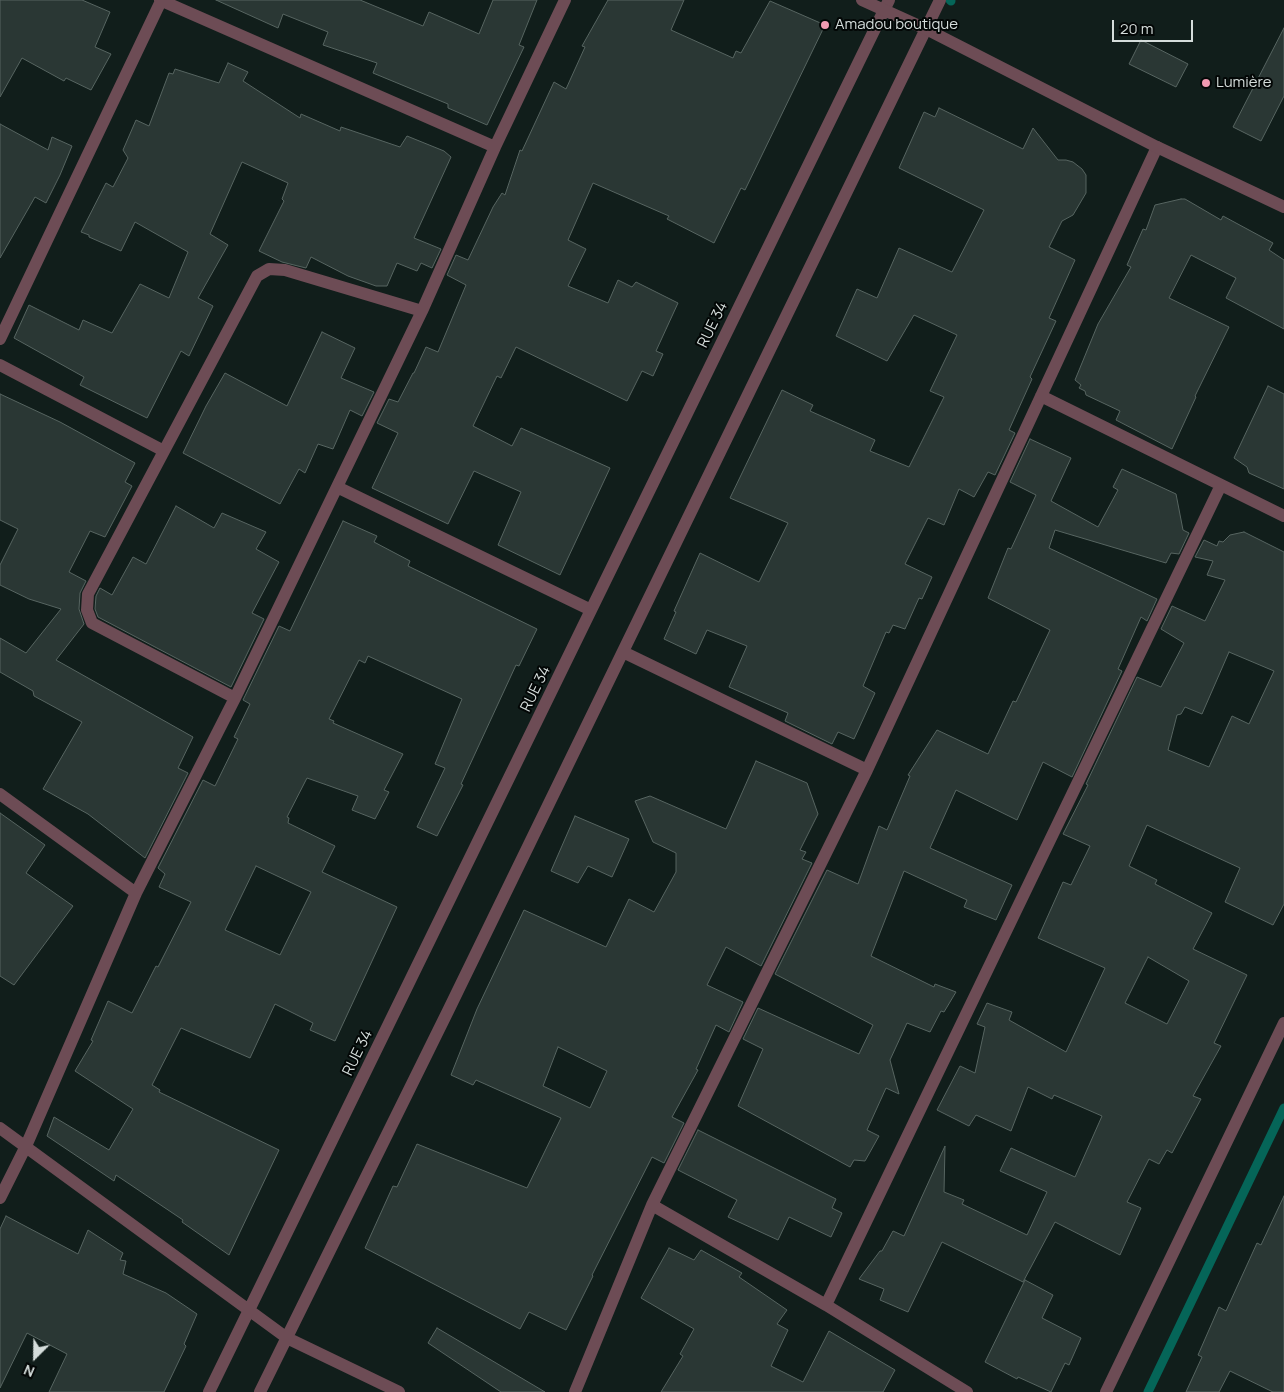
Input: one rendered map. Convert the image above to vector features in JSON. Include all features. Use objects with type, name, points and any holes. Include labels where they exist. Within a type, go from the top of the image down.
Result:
[{"type":"street","points":[[0,339],[160,0],[495,147]]},
{"type":"street","points":[[0,1198],[26,1146],[136,893],[235,698],[422,311],[495,147],[565,0]]},
{"type":"street","points":[[862,0],[887,5],[926,29],[1157,147],[1284,207]]},
{"type":"street","points":[[260,1392],[940,0]]},
{"type":"street","name":"RUE 34","points":[[209,1392],[406,993],[887,5]]},
{"type":"street","points":[[575,1392],[652,1205],[867,770],[1157,147]]},
{"type":"street","points":[[235,698],[92,623],[87,610],[88,594],[258,276],[269,269],[285,270],[422,311]]},
{"type":"street","points":[[0,365],[164,451]]},
{"type":"street","points":[[1041,396],[1284,516]]},
{"type":"street","points":[[826,1305],[1221,485]]},
{"type":"street","points":[[337,487],[591,610]]},
{"type":"street","points":[[623,652],[867,770]]},
{"type":"street","points":[[0,794],[136,893]]},
{"type":"street","points":[[1106,1392],[1284,1023]]},
{"type":"street","points":[[0,1128],[287,1338],[399,1392]]},
{"type":"street","points":[[652,1205],[826,1305],[967,1392]]},
{"type":"building","points":[[0,0],[82,0],[110,12],[95,47],[111,54],[91,90],[66,78],[64,81],[22,58],[0,97]]},
{"type":"building","points":[[216,0],[360,0],[423,26],[429,12],[479,34],[493,0],[537,0],[519,45],[524,47],[487,125],[448,108],[448,104],[373,73],[377,63],[323,45],[328,32],[283,14],[278,28]]},
{"type":"building","points":[[608,0],[684,0],[671,30],[733,58],[736,51],[741,53],[770,1],[825,25],[745,190],[741,188],[714,243],[667,219],[669,216],[593,183],[568,240],[586,249],[568,286],[608,303],[618,280],[632,287],[636,282],[678,303],[656,351],[663,354],[653,376],[642,371],[627,401],[516,347],[501,378],[497,376],[473,426],[512,446],[521,428],[610,468],[560,575],[498,545],[521,492],[474,471],[448,524],[372,488],[398,433],[377,423],[389,399],[398,402],[426,347],[438,352],[466,285],[447,275],[456,255],[468,260],[493,207],[502,193],[505,195],[520,150],[522,151],[554,82],[566,89],[585,47],[582,46]]},
{"type":"building","points":[[1284,28],[1284,96],[1261,141],[1233,127]]},
{"type":"building","points":[[1141,40],[1188,64],[1176,87],[1129,64]]},
{"type":"building","points":[[228,63],[248,72],[243,81],[300,118],[301,114],[340,131],[341,127],[400,147],[407,136],[444,151],[451,157],[414,238],[441,249],[432,268],[421,263],[417,271],[397,263],[387,286],[376,286],[348,276],[311,257],[306,268],[282,262],[259,251],[284,201],[282,199],[288,183],[242,162],[210,234],[228,245],[198,298],[213,306],[189,356],[181,351],[147,418],[80,385],[84,377],[14,338],[29,305],[79,330],[83,320],[112,333],[140,284],[169,298],[188,252],[135,222],[121,251],[81,232],[106,183],[113,187],[128,158],[123,150],[136,120],[149,126],[169,73],[173,74],[175,69],[219,83]]},
{"type":"building","points":[[939,108],[1023,149],[1033,128],[1058,160],[1073,162],[1082,169],[1086,175],[1086,193],[1073,215],[1062,221],[1049,247],[1075,260],[1049,318],[1056,321],[1030,377],[1032,379],[1009,430],[1015,433],[995,475],[988,472],[974,497],[959,489],[944,525],[928,518],[905,564],[932,577],[922,599],[919,598],[905,629],[893,625],[889,633],[886,632],[863,686],[875,693],[854,739],[838,732],[832,744],[785,721],[788,713],[729,687],[747,646],[707,630],[696,654],[664,639],[676,612],[674,611],[700,553],[759,582],[788,523],[730,498],[782,390],[813,405],[810,411],[875,440],[870,451],[909,467],[944,397],[930,391],[957,335],[914,315],[887,361],[836,336],[857,289],[877,298],[899,248],[952,272],[984,210],[899,168],[924,112],[935,117]]},
{"type":"building","points":[[0,124],[48,150],[52,137],[72,146],[46,203],[35,197],[0,258]]},
{"type":"building","points":[[1185,199],[1221,220],[1223,216],[1273,243],[1269,250],[1284,260],[1284,329],[1226,298],[1236,278],[1191,255],[1169,298],[1229,327],[1195,396],[1172,449],[1116,420],[1120,411],[1086,395],[1085,391],[1079,388],[1081,385],[1075,380],[1098,324],[1131,267],[1127,265],[1143,229],[1146,230],[1155,205]]},
{"type":"building","points":[[322,332],[355,348],[341,378],[374,392],[362,416],[350,410],[333,449],[318,444],[305,473],[299,469],[280,504],[183,453],[225,373],[287,406]]},
{"type":"building","points":[[1268,386],[1284,394],[1284,489],[1249,473],[1247,467],[1234,458]]},
{"type":"building","points":[[0,394],[60,422],[135,463],[125,482],[132,486],[105,537],[90,531],[69,572],[86,581],[80,593],[79,609],[84,624],[56,660],[193,737],[178,768],[188,773],[145,858],[88,814],[43,789],[82,722],[34,696],[33,691],[0,672],[0,638],[26,653],[61,609],[29,599],[0,585],[0,565],[18,529],[0,520]]},
{"type":"building","points":[[1030,439],[1071,458],[1051,501],[1098,527],[1118,490],[1113,487],[1122,469],[1176,494],[1183,530],[1189,533],[1179,554],[1171,553],[1166,563],[1055,530],[1049,548],[1157,599],[1147,621],[1141,617],[1118,669],[1122,671],[1072,777],[1043,762],[1017,820],[956,790],[930,848],[1012,885],[996,920],[964,907],[967,900],[904,871],[871,956],[934,987],[935,984],[956,992],[944,1012],[941,1011],[930,1032],[907,1023],[890,1060],[899,1094],[886,1088],[867,1130],[879,1136],[865,1161],[854,1160],[850,1167],[738,1106],[763,1049],[743,1039],[758,1008],[859,1054],[873,1025],[775,974],[827,870],[858,884],[879,826],[887,830],[910,776],[908,775],[937,730],[988,754],[1013,701],[1016,702],[1050,630],[988,598],[1008,548],[1011,549],[1036,495],[1010,482]]},
{"type":"building","points":[[176,506],[214,528],[222,513],[266,532],[256,549],[279,562],[252,613],[264,619],[231,687],[98,617],[95,609],[96,596],[100,588],[112,595],[133,557],[146,564]]},
{"type":"building","points":[[343,521],[377,536],[374,542],[410,561],[408,566],[537,629],[519,666],[516,665],[461,784],[463,785],[437,836],[417,827],[445,768],[435,764],[462,699],[368,656],[365,663],[359,660],[329,719],[334,721],[333,723],[403,754],[384,790],[389,792],[375,819],[352,810],[358,796],[307,778],[287,817],[289,818],[288,823],[335,846],[322,872],[397,907],[335,1041],[310,1030],[313,1023],[275,1004],[250,1058],[181,1028],[152,1085],[160,1090],[159,1092],[279,1150],[229,1255],[182,1222],[183,1220],[116,1175],[114,1181],[47,1136],[54,1117],[109,1150],[133,1109],[75,1071],[93,1041],[91,1040],[108,1001],[132,1013],[191,902],[159,887],[165,874],[158,868],[203,780],[215,786],[238,739],[234,737],[250,704],[243,700],[279,626],[290,631]],"holes":[[[256,866],[311,892],[280,955],[225,930]]]},
{"type":"building","points":[[1244,532],[1284,552],[1284,904],[1273,925],[1225,902],[1240,868],[1147,825],[1129,866],[1157,880],[1155,884],[1212,913],[1193,949],[1247,975],[1214,1043],[1221,1046],[1193,1096],[1201,1099],[1172,1153],[1167,1150],[1159,1164],[1149,1159],[1127,1202],[1141,1208],[1120,1255],[1055,1222],[1023,1282],[942,1242],[908,1312],[880,1300],[884,1289],[859,1279],[880,1251],[882,1251],[893,1231],[904,1236],[945,1146],[944,1192],[964,1200],[962,1204],[1027,1235],[1047,1192],[1000,1171],[1011,1148],[1075,1177],[1102,1116],[1054,1095],[1052,1099],[1028,1087],[1011,1131],[976,1115],[969,1126],[937,1110],[960,1066],[975,1073],[985,1027],[977,1024],[987,1003],[1012,1012],[1009,1020],[1066,1052],[1105,968],[1038,938],[1063,882],[1071,885],[1090,846],[1063,834],[1088,785],[1086,784],[1137,677],[1161,687],[1184,643],[1161,629],[1172,606],[1205,621],[1225,580],[1207,575],[1213,561],[1195,557],[1204,540],[1217,546],[1219,541],[1223,542],[1230,535]],"holes":[[[1229,652],[1274,671],[1249,724],[1232,716],[1209,767],[1168,750],[1177,715],[1181,714],[1185,707],[1202,714]],[[1148,957],[1189,981],[1167,1024],[1125,1003]]]},
{"type":"building","points":[[756,761],[807,783],[818,814],[800,850],[806,852],[802,859],[812,863],[761,966],[726,947],[707,985],[743,1002],[729,1032],[716,1025],[696,1069],[698,1070],[672,1117],[684,1123],[664,1163],[652,1157],[566,1330],[529,1312],[520,1329],[365,1248],[393,1186],[397,1187],[417,1144],[527,1188],[561,1118],[476,1080],[473,1085],[451,1075],[477,1009],[524,910],[606,947],[629,899],[654,912],[676,872],[676,853],[653,842],[635,801],[650,796],[726,829]],"holes":[[[558,1047],[607,1071],[590,1108],[543,1086]]]},
{"type":"building","points":[[0,813],[45,845],[26,873],[73,906],[14,985],[0,976]]},
{"type":"building","points":[[575,816],[629,839],[612,877],[588,866],[578,883],[551,871]]},
{"type":"building","points":[[698,1130],[836,1199],[832,1208],[842,1213],[831,1237],[789,1217],[778,1240],[728,1217],[737,1200],[678,1170]]},
{"type":"building","points":[[1284,1196],[1284,1392],[1273,1392],[1230,1371],[1219,1392],[1186,1392],[1202,1357],[1198,1355],[1219,1307],[1226,1311],[1257,1243],[1261,1245]]},
{"type":"building","points":[[6,1216],[78,1254],[88,1230],[123,1253],[120,1260],[126,1261],[123,1274],[166,1293],[197,1314],[184,1344],[186,1346],[164,1392],[49,1392],[67,1354],[27,1333],[0,1388],[0,1229]]},
{"type":"building","points":[[669,1248],[694,1260],[701,1250],[742,1273],[739,1277],[787,1310],[777,1324],[788,1330],[771,1366],[803,1382],[829,1331],[895,1370],[883,1392],[661,1392],[683,1356],[680,1354],[694,1329],[641,1298]]},
{"type":"building","points":[[1025,1280],[1053,1295],[1042,1318],[1081,1338],[1069,1365],[1065,1363],[1051,1392],[1018,1377],[1017,1379],[985,1362]]},
{"type":"building","points":[[437,1328],[545,1392],[501,1392],[428,1343]]},
{"type":"waterway","points":[[1148,1392],[1284,1108]]},
{"type":"place","name":"Amadou boutique","points":[[825,25]]},
{"type":"place","name":"Lumière","points":[[1206,83]]}]
